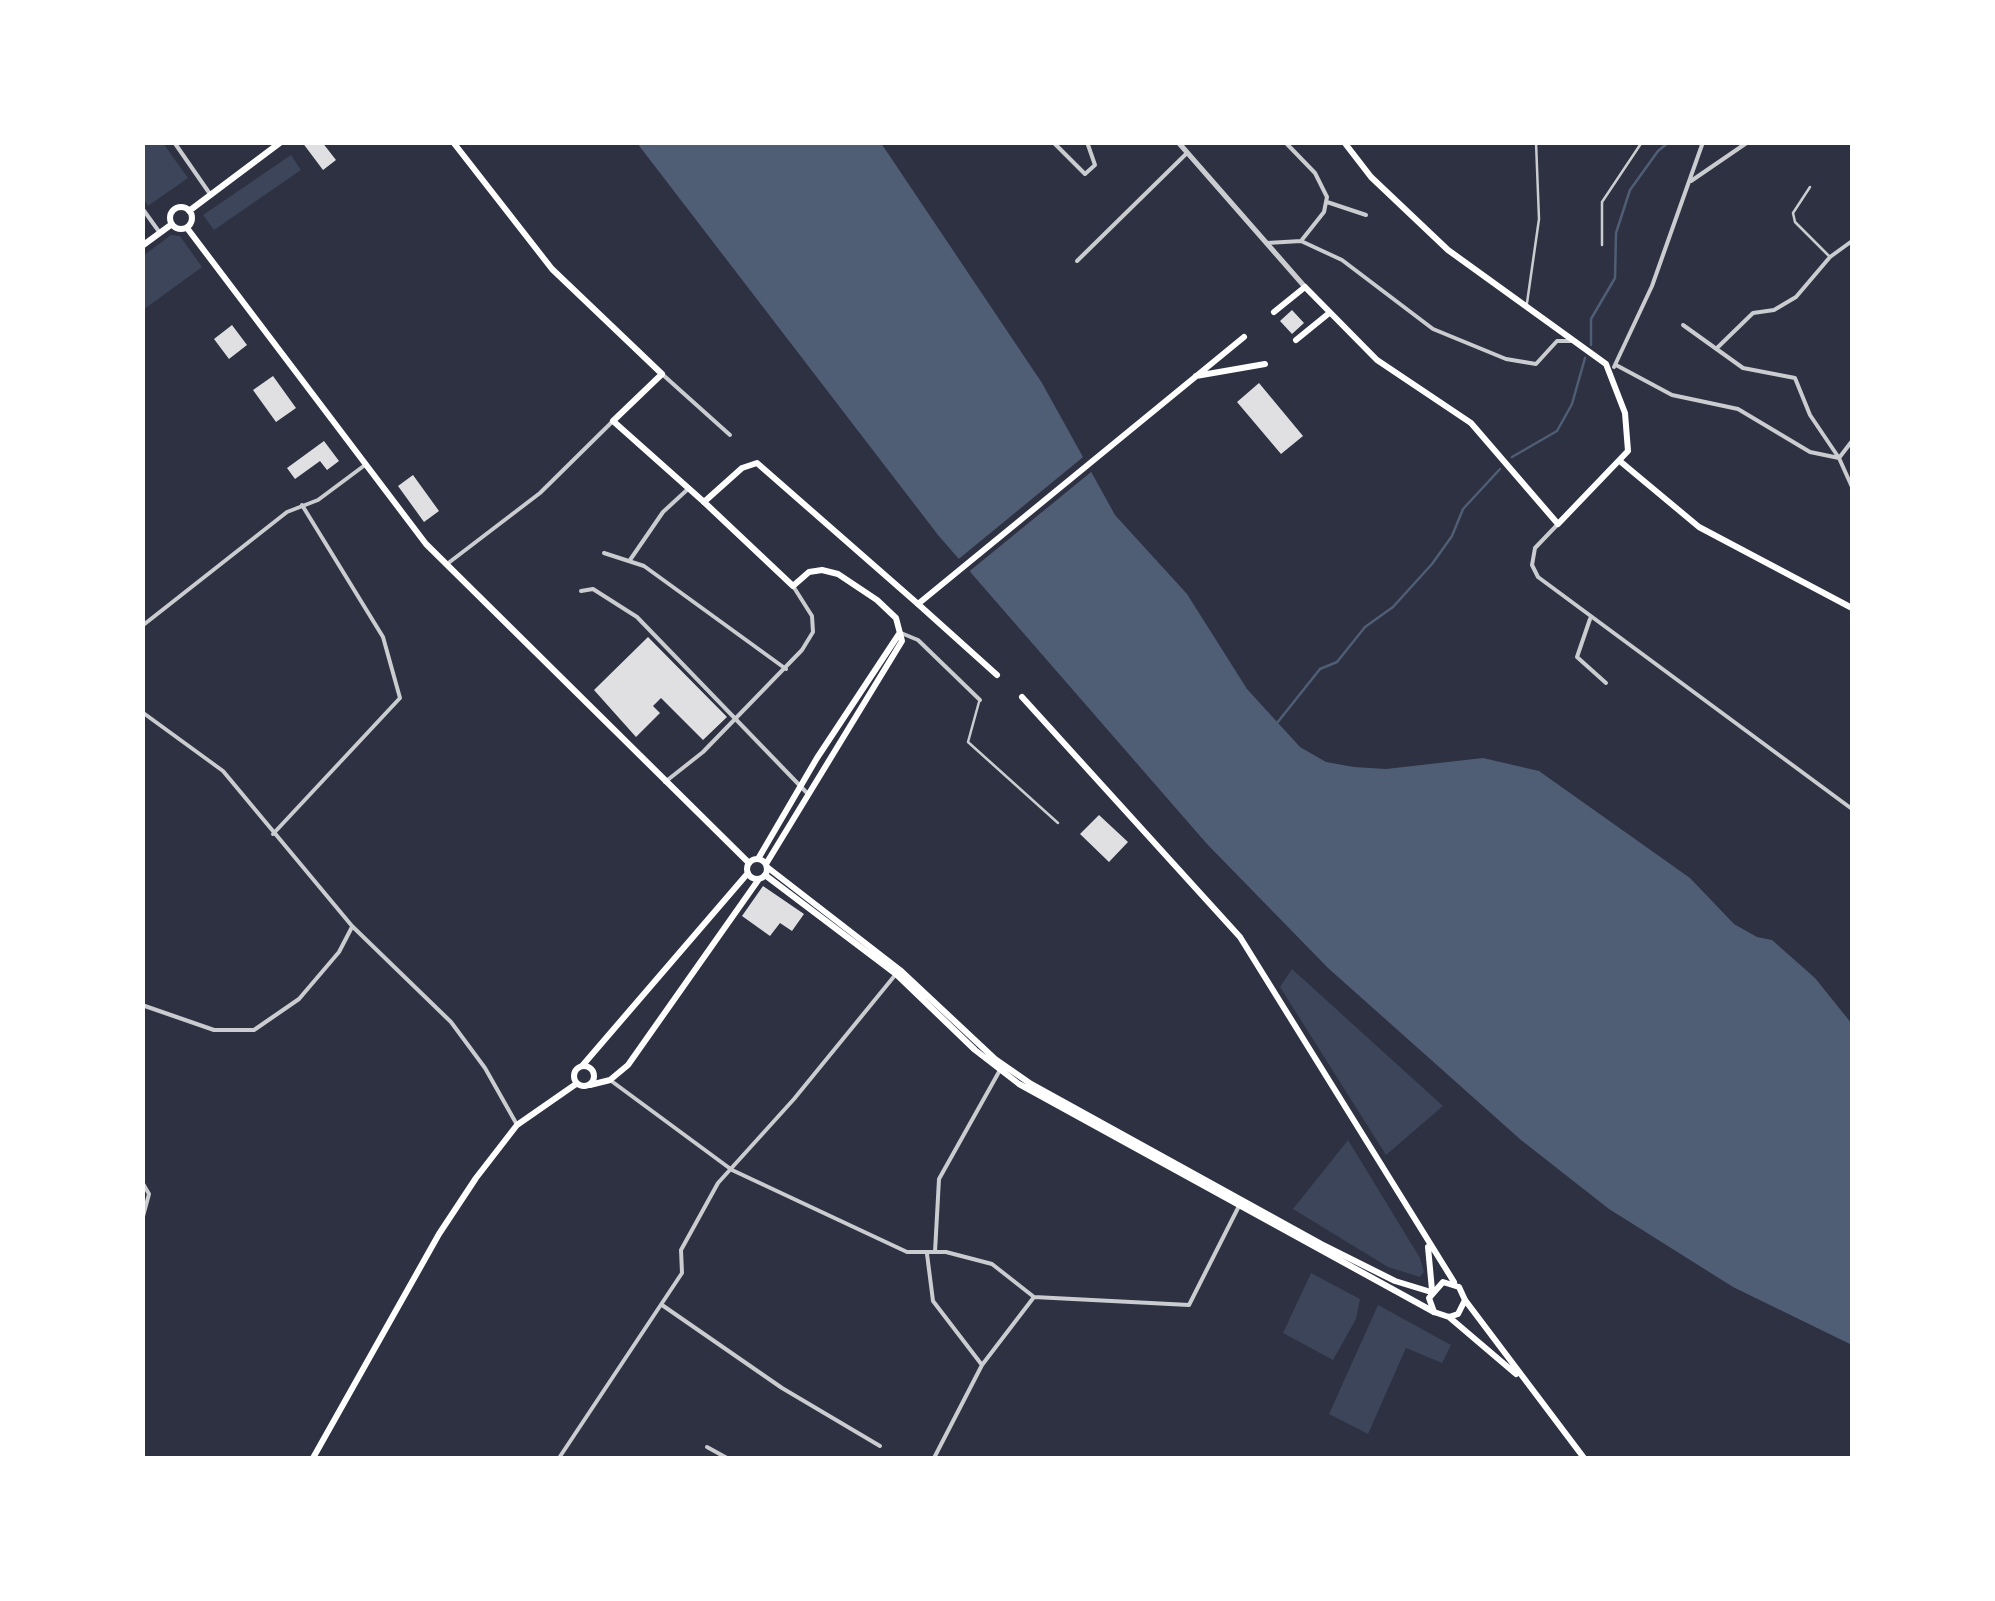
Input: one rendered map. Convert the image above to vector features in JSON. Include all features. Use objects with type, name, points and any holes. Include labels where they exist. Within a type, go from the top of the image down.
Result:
[{"type":"main road","points":[[142,246],[172,224],[173,211],[189,211],[281,142]]},
{"type":"main road","points":[[313,1458],[439,1234],[517,1125],[576,1084],[610,1080],[628,1065],[763,869],[804,790],[894,659],[902,641],[896,618],[838,574],[810,572],[793,586],[613,421],[662,374],[552,269],[453,142]]},
{"type":"main road","points":[[1274,312],[1306,287],[1328,314],[1377,360],[1464,416],[1558,524],[1620,462],[1630,441],[1614,368],[1527,309],[1435,238],[1371,177],[1344,142]]},
{"type":"main road","points":[[187,228],[192,221],[189,211]]},
{"type":"main road","points":[[172,224],[187,228],[364,465],[445,566],[749,863],[763,869],[900,970],[1001,1068]]},
{"type":"main road","points":[[1296,340],[1328,314]]},
{"type":"main road","points":[[918,604],[1244,337]]},
{"type":"main road","points":[[1194,376],[1265,364]]},
{"type":"main road","points":[[1620,462],[1699,527],[1852,608]]},
{"type":"main road","points":[[704,502],[750,464],[764,467],[997,675]]},
{"type":"main road","points":[[1022,698],[1240,937],[1428,1246],[1464,1300],[1584,1458]]},
{"type":"main road","points":[[748,874],[749,863]]},
{"type":"main road","points":[[576,1084],[574,1072],[748,874],[763,869]]},
{"type":"main road","points":[[763,869],[896,974],[1001,1068],[1449,1317],[1528,1384]]},
{"type":"main road","points":[[582,1066],[593,1072],[590,1085]]},
{"type":"main road","points":[[1241,1204],[1395,1280],[1432,1291]]},
{"type":"main road","points":[[1428,1246],[1434,1312]]},
{"type":"main road","points":[[1432,1291],[1443,1282],[1454,1282]]},
{"type":"main road","points":[[1449,1317],[1458,1314],[1464,1300]]},
{"type":"street","points":[[174,142],[210,194]]},
{"type":"street","points":[[1053,142],[1085,174],[1095,165],[1087,142]]},
{"type":"street","points":[[1178,142],[1306,287]]},
{"type":"street","points":[[1285,142],[1315,173],[1327,202],[1366,215]]},
{"type":"street","points":[[1703,142],[1692,181],[1614,368],[1672,395],[1738,408],[1798,446],[1839,458]]},
{"type":"street","points":[[1692,181],[1748,142]]},
{"type":"street","points":[[1077,261],[1187,153]]},
{"type":"street","points":[[1301,241],[1327,202]]},
{"type":"street","points":[[142,208],[160,233]]},
{"type":"street","points":[[1267,242],[1301,241],[1360,272],[1433,329],[1482,350],[1530,364],[1539,362],[1557,342],[1576,342]]},
{"type":"street","points":[[1717,348],[1754,313],[1774,310],[1796,297],[1830,257],[1852,241]]},
{"type":"street","points":[[1682,325],[1743,368],[1766,376],[1796,378],[1810,415],[1839,458],[1852,487]]},
{"type":"street","points":[[662,374],[730,435]]},
{"type":"street","points":[[445,566],[540,493],[613,421]]},
{"type":"street","points":[[1839,458],[1852,441]]},
{"type":"street","points":[[142,626],[287,512],[318,500],[364,465]]},
{"type":"street","points":[[630,560],[663,512],[688,489]]},
{"type":"street","points":[[272,834],[400,698],[383,637],[302,506]]},
{"type":"street","points":[[1558,524],[1532,557],[1538,577],[1852,809]]},
{"type":"street","points":[[604,553],[630,560],[786,669]]},
{"type":"street","points":[[665,782],[703,752],[786,669],[813,632],[808,605],[793,586]]},
{"type":"street","points":[[581,592],[594,590],[636,618],[804,790]]},
{"type":"street","points":[[1591,618],[1577,657],[1606,683]]},
{"type":"street","points":[[900,632],[918,640],[980,700]]},
{"type":"street","points":[[142,712],[223,771],[352,926],[451,1022],[485,1068],[517,1125]]},
{"type":"street","points":[[142,1005],[214,1030],[254,1030],[299,999],[339,952],[352,926]]},
{"type":"street","points":[[560,1458],[682,1274],[681,1250],[718,1183],[896,974]]},
{"type":"street","points":[[936,1252],[939,1179],[1001,1068]]},
{"type":"street","points":[[610,1080],[732,1170],[907,1252],[936,1252],[992,1264],[1034,1296],[1189,1305],[1241,1204]]},
{"type":"street","points":[[142,1182],[150,1194],[142,1220]]},
{"type":"street","points":[[927,1254],[933,1301],[982,1365]]},
{"type":"street","points":[[934,1458],[982,1365],[1034,1296]]},
{"type":"street","points":[[662,1304],[767,1378],[880,1446]]},
{"type":"street","points":[[708,1447],[727,1458]]},
{"type":"lane","points":[[1527,309],[1538,219],[1536,142]]},
{"type":"lane","points":[[1602,245],[1602,202],[1642,142]]},
{"type":"lane","points":[[1810,187],[1794,213],[1795,222],[1830,257]]},
{"type":"lane","points":[[980,700],[972,713],[968,742],[1058,823]]},
{"type":"shaded area","points":[[142,143],[163,143],[188,178],[148,206],[143,198]]},
{"type":"shaded area","points":[[637,143],[881,143],[1042,383],[1115,515],[1187,594],[1247,689],[1300,747],[1326,762],[1354,767],[1386,769],[1483,758],[1539,771],[1690,878],[1734,924],[1757,937],[1772,940],[1815,978],[1852,1024],[1852,1345],[1733,1287],[1609,1209],[1521,1140],[1328,968],[1207,844],[938,535]]},
{"type":"shaded area","points":[[291,155],[301,170],[214,230],[203,215]]},
{"type":"shaded area","points":[[171,235],[180,236],[202,267],[143,310],[143,256]]},
{"type":"shaded area","points":[[1292,969],[1443,1106],[1386,1155],[1280,987]]},
{"type":"shaded area","points":[[1348,1140],[1420,1258],[1424,1272],[1420,1277],[1388,1267],[1293,1209]]},
{"type":"shaded area","points":[[1311,1273],[1360,1299],[1356,1319],[1333,1360],[1283,1333]]},
{"type":"shaded area","points":[[1378,1305],[1451,1345],[1442,1363],[1406,1348],[1368,1434],[1329,1414]]},
{"type":"pier","points":[[1088,453],[1096,468],[966,574],[955,562]]},
{"type":"building","points":[[302,142],[322,142],[336,160],[323,170]]},
{"type":"building","points":[[1292,310],[1304,323],[1292,334],[1280,321]]},
{"type":"building","points":[[232,325],[247,345],[229,359],[214,339]]},
{"type":"building","points":[[273,376],[296,408],[276,422],[253,390]]},
{"type":"building","points":[[1259,383],[1303,436],[1281,454],[1237,402]]},
{"type":"building","points":[[324,441],[339,461],[327,470],[320,461],[295,479],[287,468]]},
{"type":"building","points":[[413,475],[439,511],[424,522],[398,486]]},
{"type":"building","points":[[648,637],[727,717],[703,740],[661,698],[653,706],[660,713],[636,737],[594,690]]},
{"type":"building","points":[[1099,815],[1128,842],[1109,862],[1080,834]]},
{"type":"building","points":[[763,886],[804,914],[792,931],[780,923],[770,936],[742,916]]},
{"type":"waterway","points":[[1591,345],[1591,319],[1615,278],[1616,233],[1630,190],[1669,142]]},
{"type":"waterway","points":[[1512,457],[1557,431],[1572,404],[1585,358]]},
{"type":"waterway","points":[[1277,723],[1320,669],[1337,662],[1365,627],[1393,607],[1432,564],[1452,536],[1463,509],[1500,469]]}]
